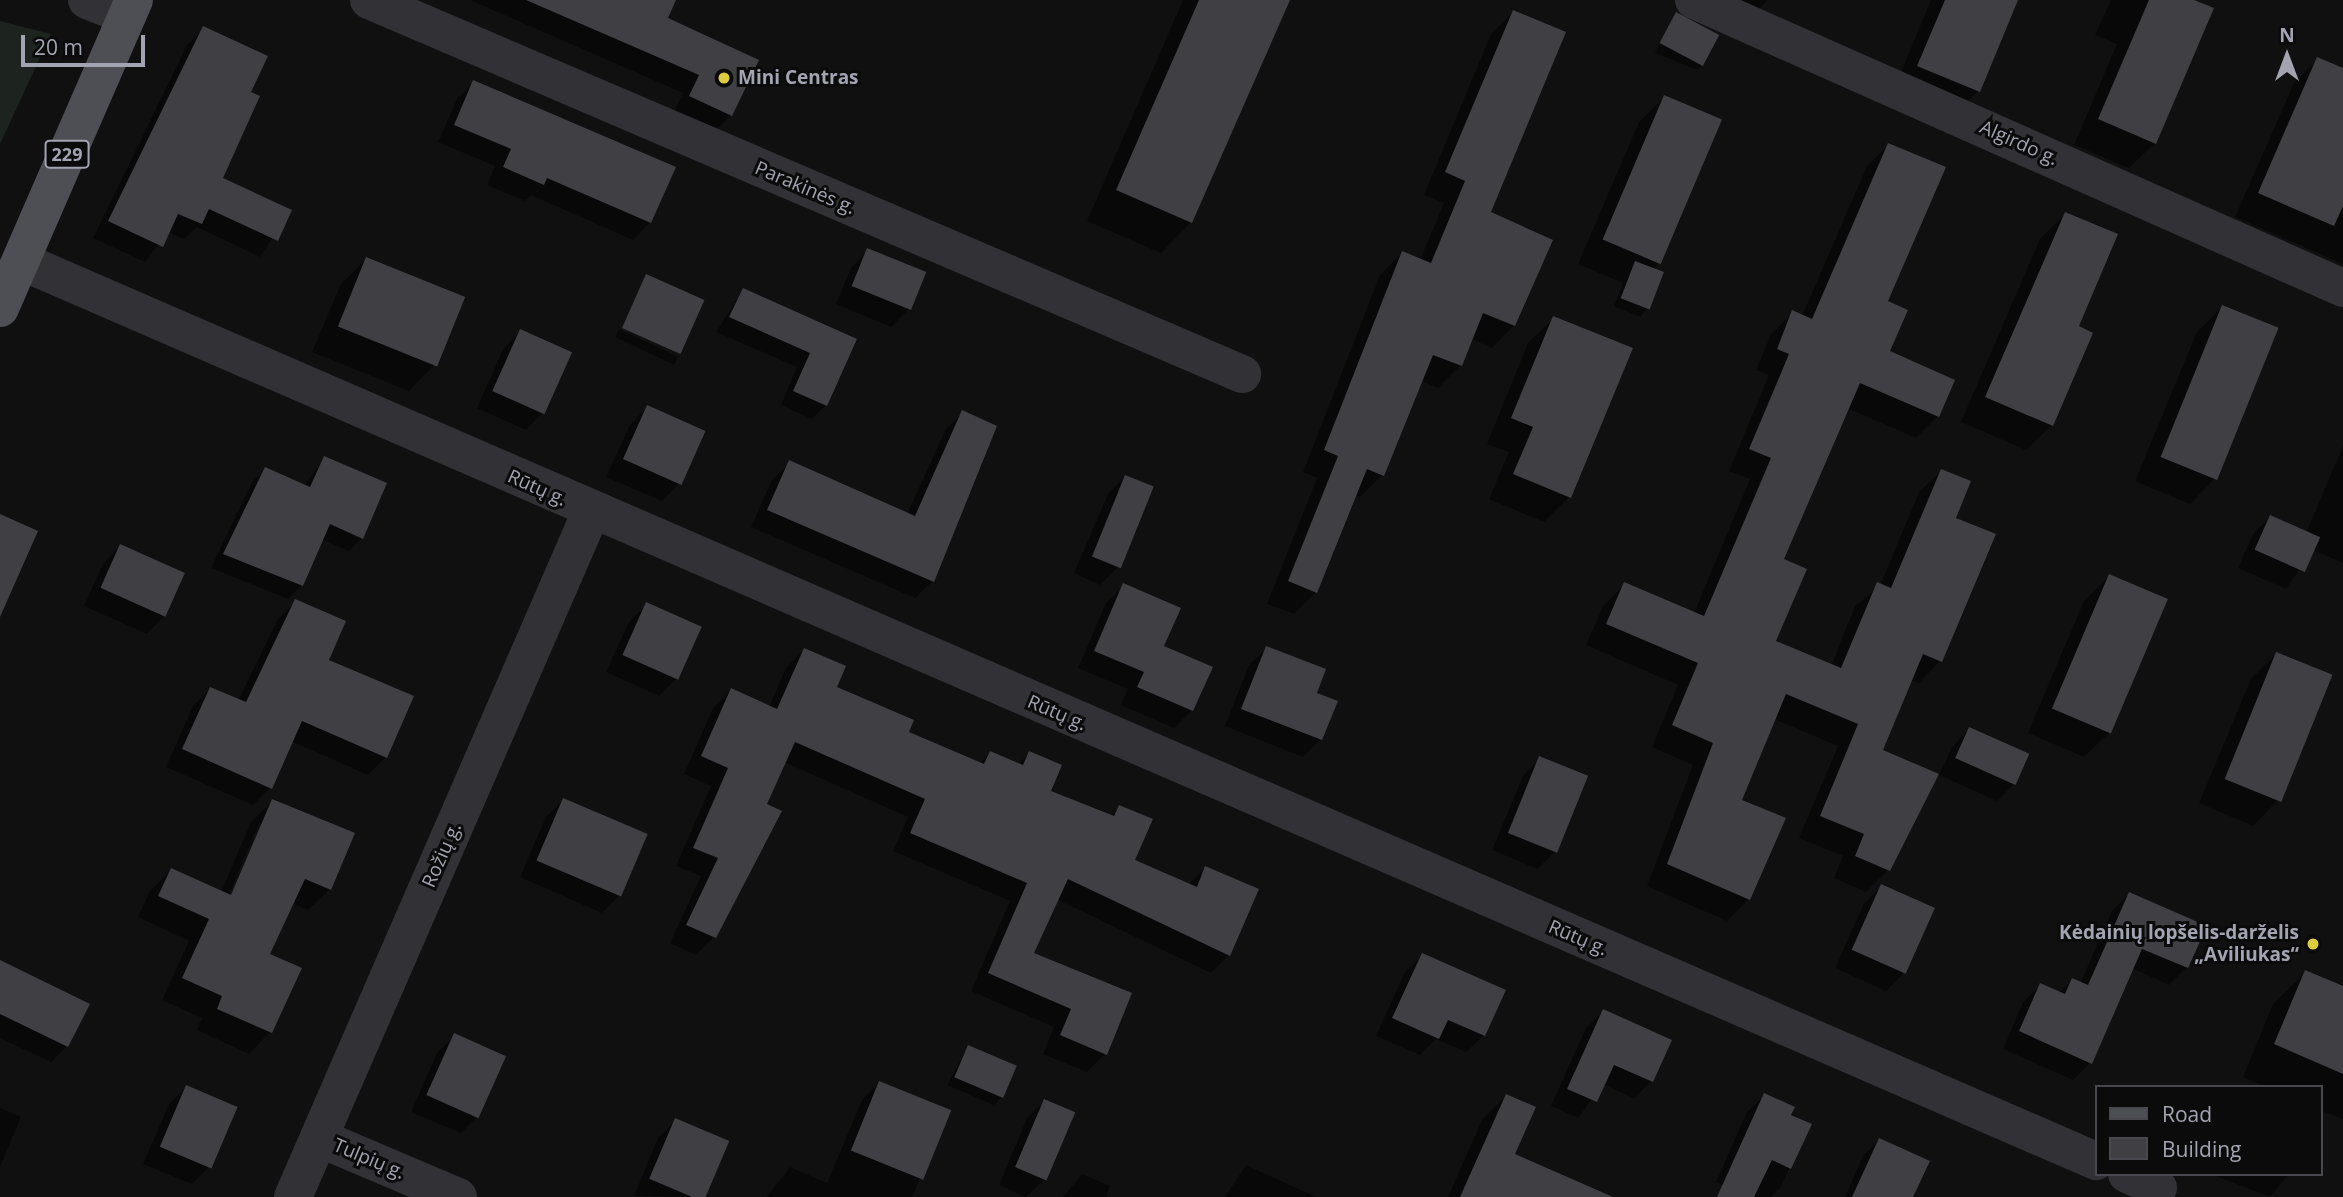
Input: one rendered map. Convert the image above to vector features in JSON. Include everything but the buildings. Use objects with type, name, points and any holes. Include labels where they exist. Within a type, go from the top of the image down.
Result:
[{"type":"main road","name":"229","points":[[0,308],[131,8]]},
{"type":"street","points":[[86,0],[131,8]]},
{"type":"street","name":"Parakinės g.","points":[[369,0],[1242,374]]},
{"type":"street","name":"Algirdo g.","points":[[1694,0],[2343,288]]},
{"type":"street","name":"Rūtų g.","points":[[21,261],[591,512],[2094,1160]]},
{"type":"street","name":"Rožių g.","points":[[293,1197],[591,512]]},
{"type":"street","name":"Tulpių g.","points":[[319,1138],[458,1197]]},
{"type":"shaded area","points":[[0,21],[51,34],[0,144]]},
{"type":"place","name":"Mini Centras","points":[[724,78]]},
{"type":"place","name":"Kėdainių lopšelis-darželis „Aviliukas“","points":[[2313,944]]}]
